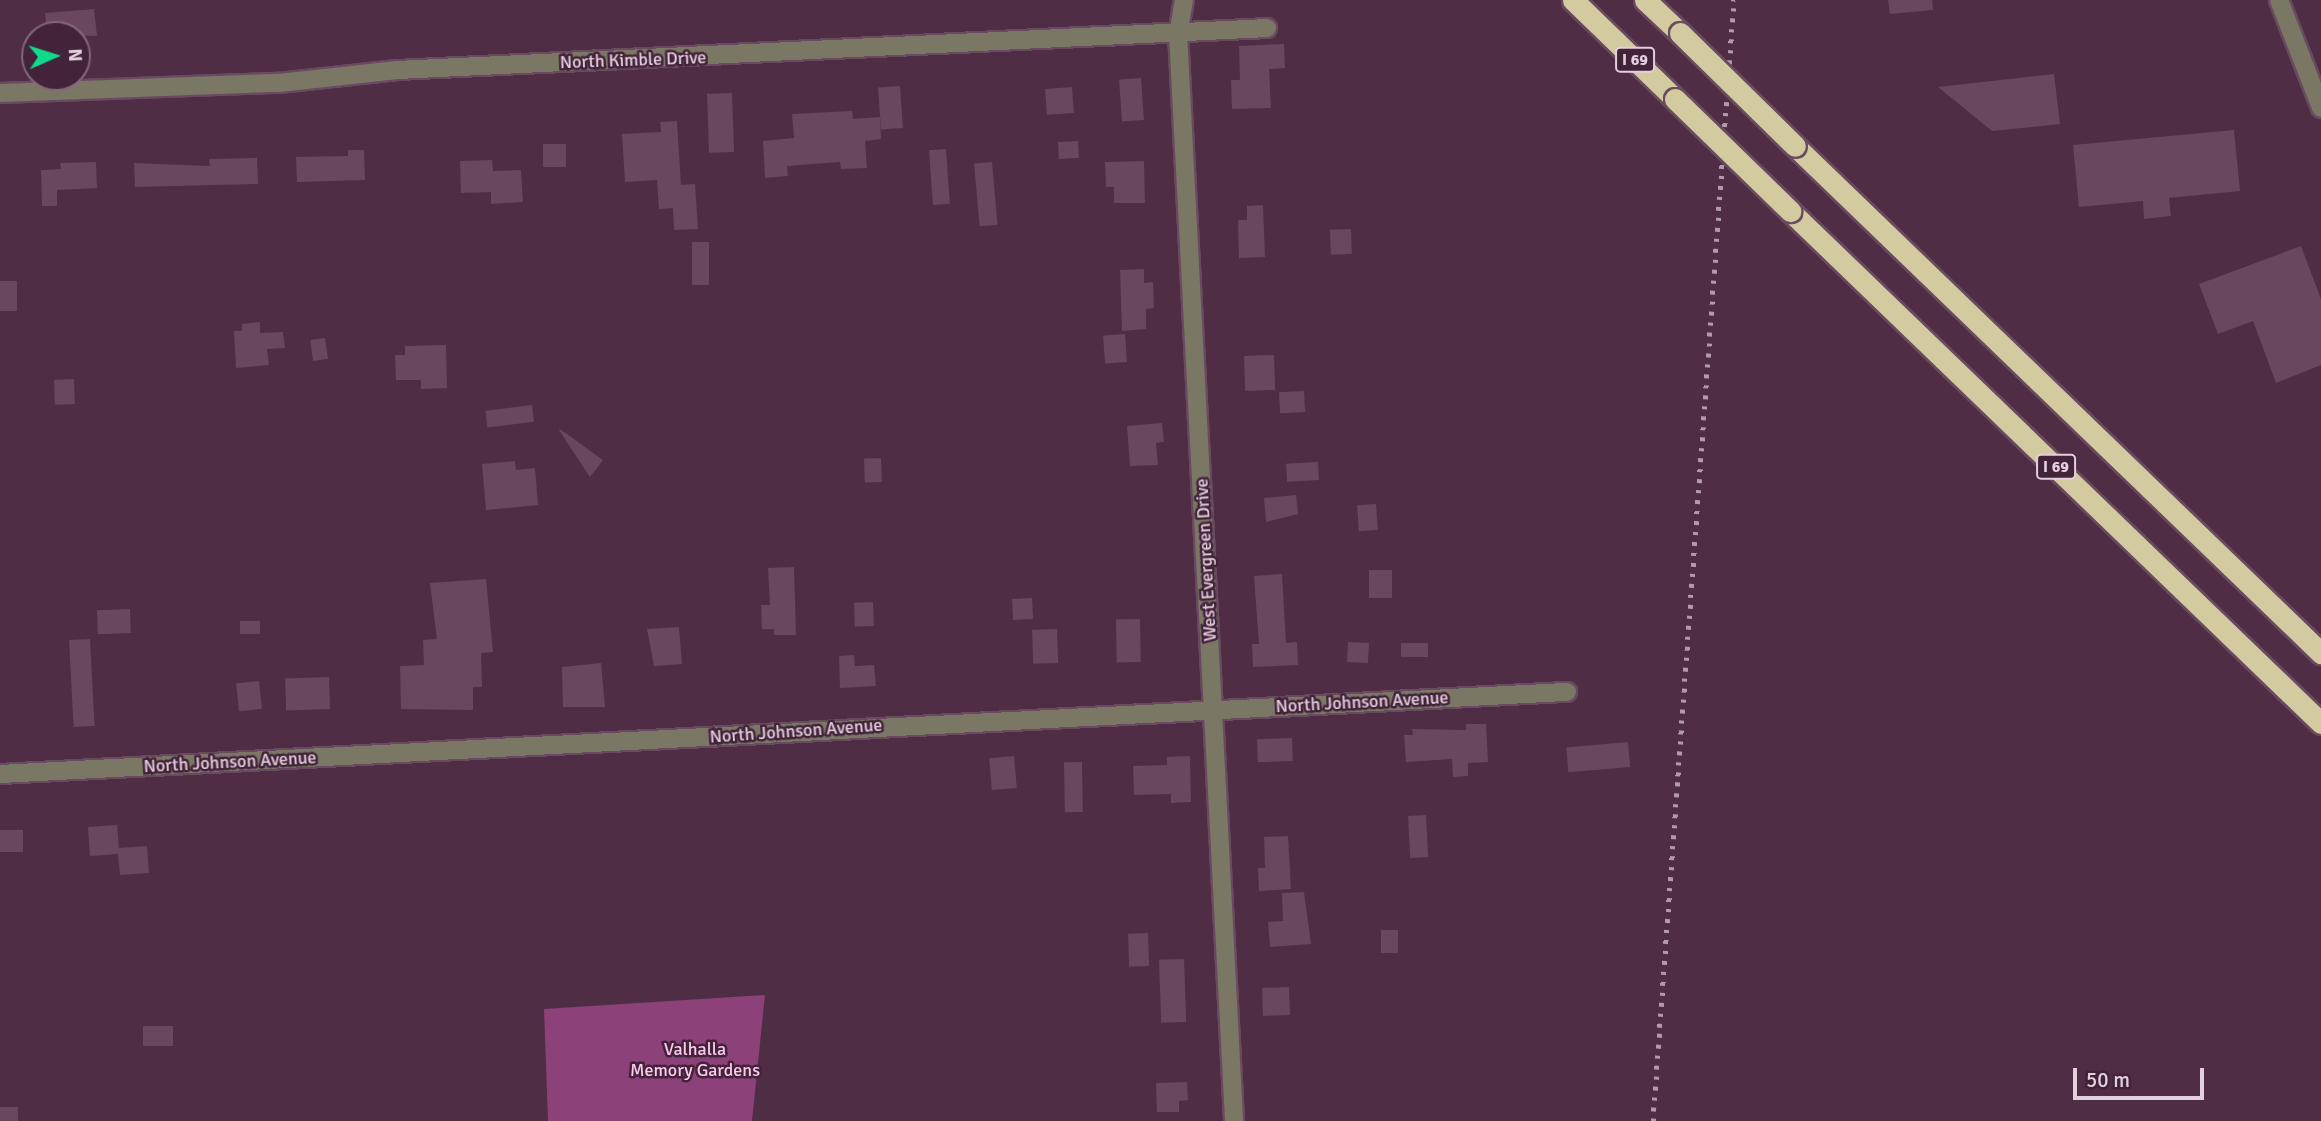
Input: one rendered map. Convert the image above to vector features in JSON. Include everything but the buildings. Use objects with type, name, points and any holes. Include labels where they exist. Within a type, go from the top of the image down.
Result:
[{"type":"highway","name":"I 69","points":[[1573,0],[2321,723]]},
{"type":"highway","points":[[1645,0],[2321,653]]},
{"type":"street","name":"West Evergreen Drive","points":[[1184,0],[1178,33],[1234,1121]]},
{"type":"street","points":[[2279,0],[2321,108]]},
{"type":"street","name":"North Kimble Drive","points":[[0,93],[279,83],[397,69],[1266,28]]},
{"type":"street","name":"North Johnson Avenue","points":[[0,774],[1567,692]]},
{"type":"green space","name":"Valhalla Memory Gardens","points":[[765,995],[752,1121],[548,1121],[544,1009]]},
{"type":"railway","points":[[1653,1121],[1734,0]]}]
